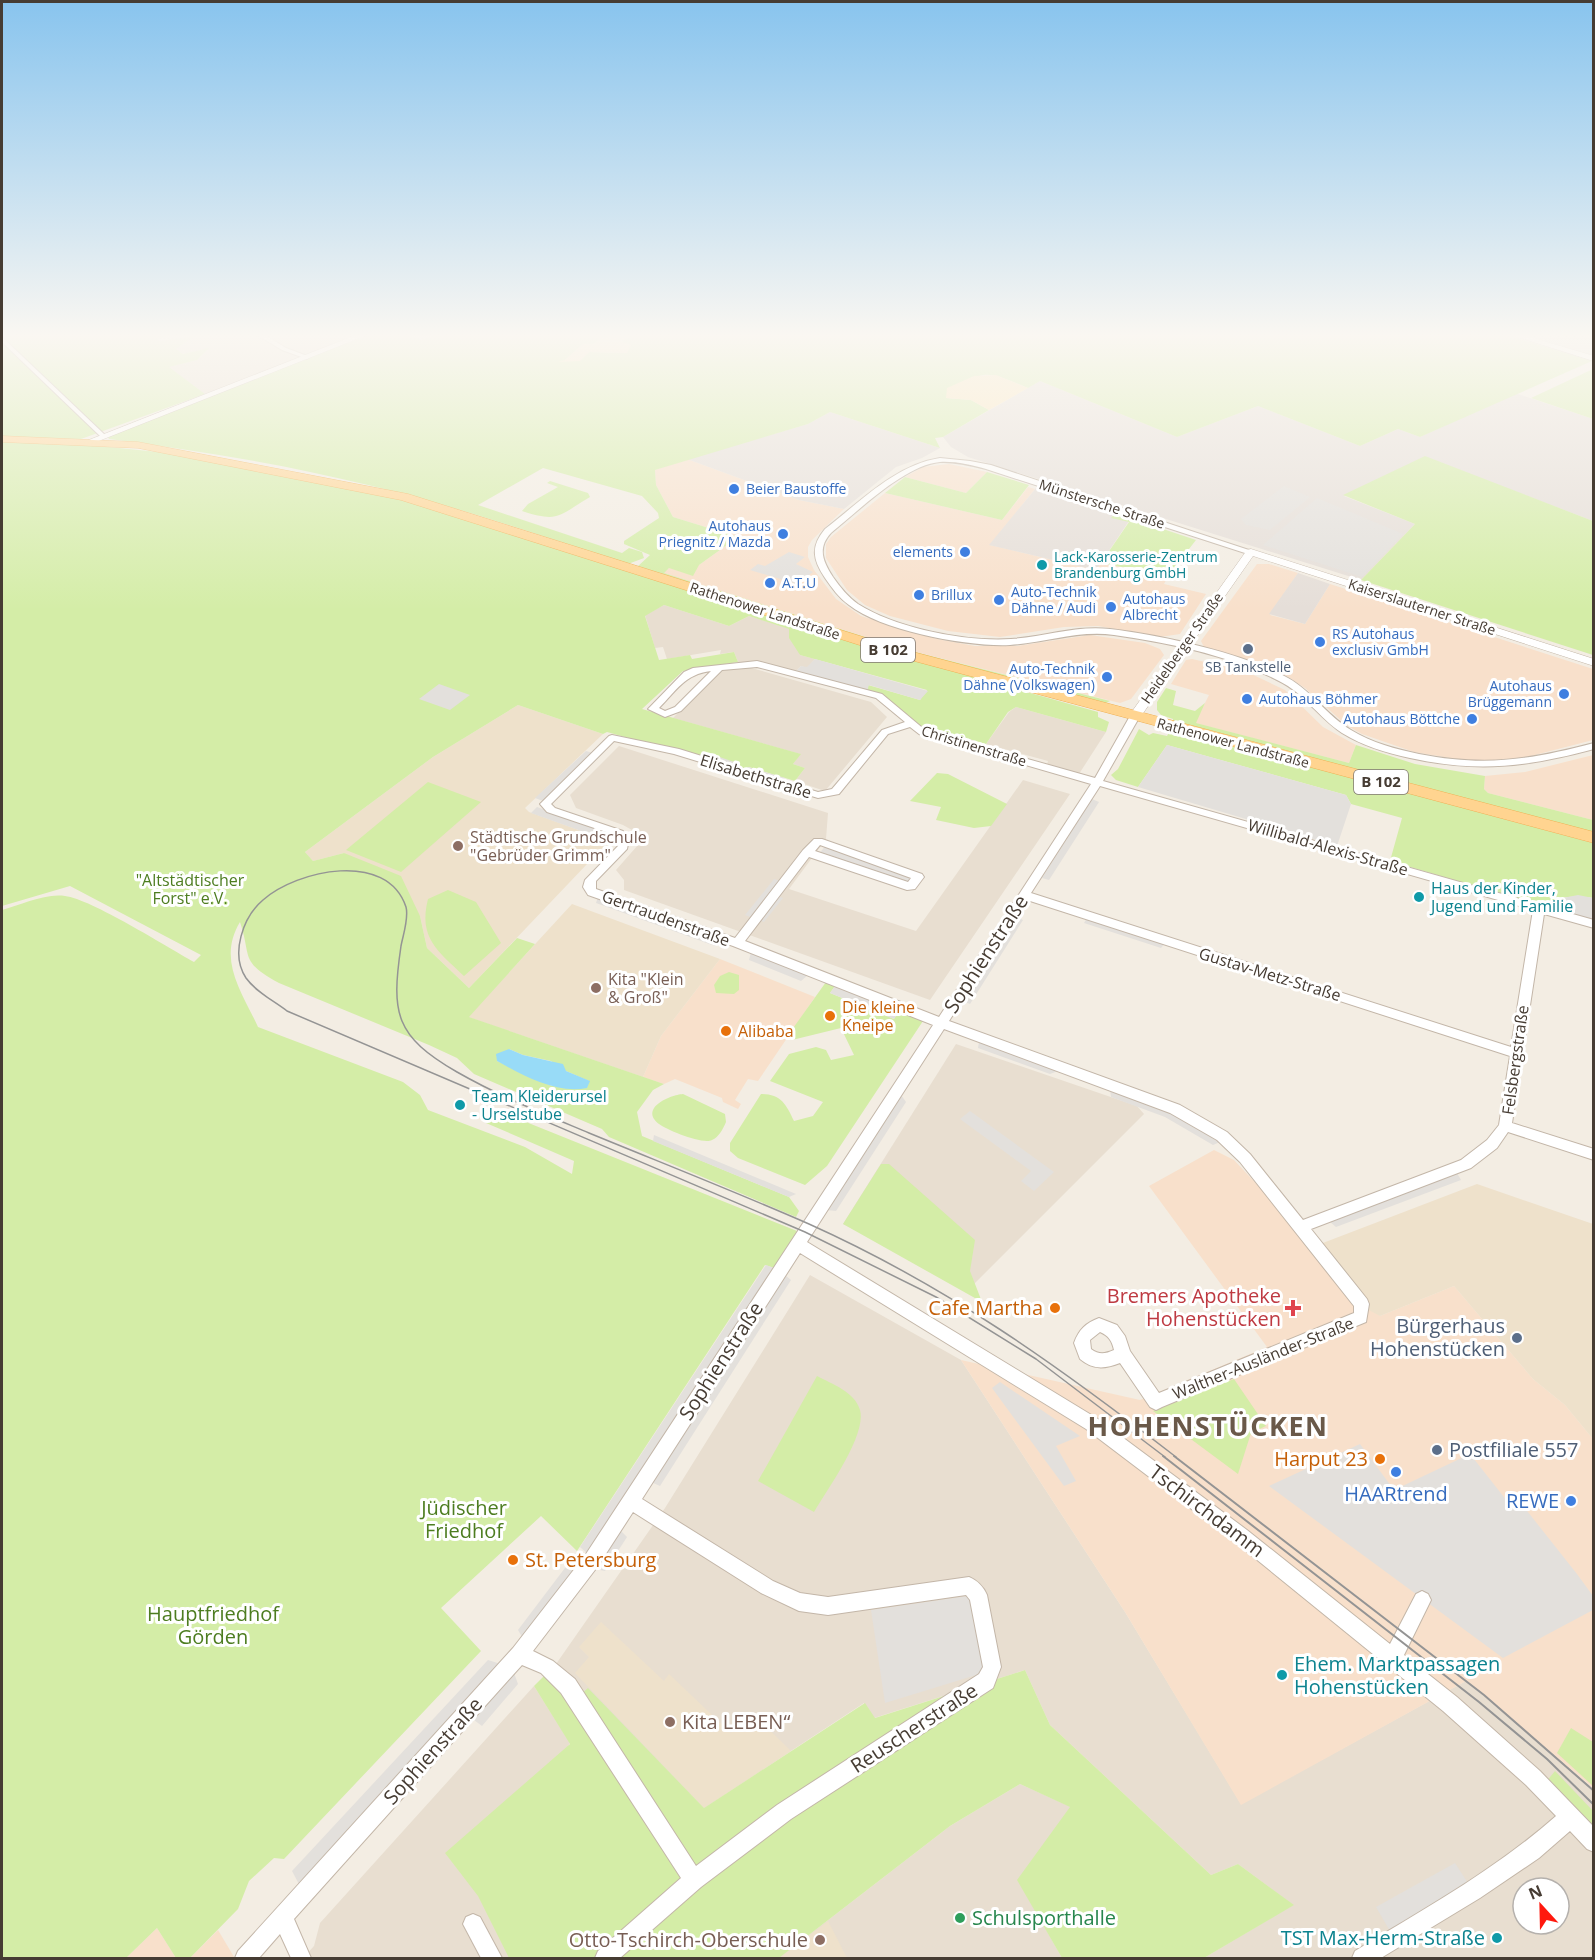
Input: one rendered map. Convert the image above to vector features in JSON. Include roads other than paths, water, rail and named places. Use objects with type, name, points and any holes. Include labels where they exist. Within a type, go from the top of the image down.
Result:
[{"type":"main road","name":"Rathenower Landstraße","points":[[2,439],[88,442],[178,451],[404,497],[893,651],[1593,838]]},
{"type":"street","points":[[93,426],[102,435]]},
{"type":"street","points":[[88,442],[124,426]]},
{"type":"street","name":"Münstersche Straße","points":[[1182,648],[1095,630],[1068,631],[1013,641],[980,642],[894,621],[861,609],[846,598],[821,566],[817,554],[818,544],[834,526],[904,471],[926,462],[945,460],[988,467],[1251,552]]},
{"type":"street","name":"Heidelberger Straße","points":[[1135,716],[1251,552]]},
{"type":"street","name":"Kaiserslauterner Straße","points":[[1251,552],[1593,663]]},
{"type":"street","points":[[1182,648],[1270,673],[1295,687],[1325,716],[1348,733],[1376,745],[1407,754],[1458,765],[1500,767],[1528,763],[1593,746]]},
{"type":"street","name":"Christinenstraße","points":[[720,667],[678,709],[665,714],[652,709],[687,674],[720,667],[769,665],[879,696],[909,724],[922,732],[1098,781]]},
{"type":"street","name":"Sophienstraße","points":[[245,1959],[519,1654],[592,1560],[1098,781],[1135,716]]},
{"type":"street","name":"Elisabethstraße","points":[[612,738],[676,751],[818,795],[834,792],[885,732],[909,724]]},
{"type":"street","name":"Gertraudenstraße","points":[[612,738],[545,804],[551,810],[619,833],[624,839],[623,847],[591,880],[589,887],[592,891],[737,943],[941,1024]]},
{"type":"street","name":"Willibald-Alexis-Straße","points":[[1098,781],[1593,924]]},
{"type":"street","points":[[818,841],[918,877],[911,886],[907,886],[807,852],[818,841]]},
{"type":"street","name":"Gertraudenstraße","points":[[737,943],[807,852]]},
{"type":"street","name":"Gustav-Metz-Straße","points":[[1024,895],[1516,1053]]},
{"type":"street","name":"Felsbergstraße","points":[[1301,1227],[1466,1164],[1492,1144],[1505,1126],[1539,908]]},
{"type":"street","name":"Walther-Ausländer-Straße","points":[[941,1024],[1175,1109],[1222,1136],[1245,1158],[1362,1304],[1361,1317],[1156,1402],[1151,1398],[1123,1354]]},
{"type":"street","points":[[1505,1126],[1593,1155]]},
{"type":"street","name":"Tschirchdamm","points":[[798,1244],[1092,1424],[1241,1536],[1450,1704],[1533,1778],[1593,1842]]},
{"type":"street","name":"Reuscherstraße","points":[[605,1959],[694,1880],[784,1812],[986,1681],[992,1667],[978,1596],[969,1586],[828,1605],[799,1602],[767,1587],[630,1501]]},
{"type":"street","points":[[1393,1658],[1422,1600]]},
{"type":"street","points":[[519,1654],[547,1667],[568,1686],[694,1880]]},
{"type":"street","points":[[1362,1959],[1473,1891],[1532,1851],[1570,1817]]},
{"type":"street","points":[[283,1917],[302,1959]]},
{"type":"street","points":[[473,1924],[492,1959]]},
{"type":"water","points":[[509,1049],[523,1055],[563,1064],[566,1071],[590,1081],[587,1088],[552,1086],[529,1078],[497,1061],[496,1054]]},
{"type":"tram line","points":[[1165,1457],[1036,1359],[936,1297],[805,1232],[287,1011],[255,988],[241,968],[239,947],[250,916],[263,900],[278,889],[297,880],[340,871],[361,872],[380,878],[396,889],[407,911],[397,989],[402,1021],[409,1034],[436,1059],[473,1081],[522,1104],[727,1189],[860,1248],[1000,1329],[1088,1390],[1176,1457]]},
{"type":"tram line","points":[[1163,1456],[1479,1702],[1547,1759],[1594,1805]]},
{"type":"tram line","points":[[1174,1456],[1484,1695],[1594,1791]]},
{"type":"place","name":"Beier Baustoffe","points":[[734,489]]},
{"type":"place","name":"Autohaus Priegnitz / Mazda","points":[[783,534]]},
{"type":"place","name":"elements","points":[[965,552]]},
{"type":"place","name":"Lack-Karosserie-Zentrum Brandenburg GmbH","points":[[1042,565]]},
{"type":"place","name":"A.T.U","points":[[770,583]]},
{"type":"place","name":"Brillux","points":[[919,595]]},
{"type":"place","name":"Auto-Technik Dähne / Audi","points":[[999,600]]},
{"type":"place","name":"Autohaus Albrecht","points":[[1111,607]]},
{"type":"place","name":"RS Autohaus exclusiv GmbH","points":[[1320,642]]},
{"type":"place","name":"SB Tankstelle","points":[[1248,649]]},
{"type":"place","name":"Auto-Technik Dähne (Volkswagen)","points":[[1107,677]]},
{"type":"place","name":"Autohaus Brüggemann","points":[[1564,694]]},
{"type":"place","name":"Autohaus Böhmer","points":[[1247,699]]},
{"type":"place","name":"Autohaus Böttche","points":[[1472,719]]},
{"type":"place","name":"Städtische Grundschule \"Gebrüder Grimm\"","points":[[458,846]]},
{"type":"place","name":"Haus der Kinder, Jugend und Familie","points":[[1419,897]]},
{"type":"place","name":"Kita \"Klein & Groß\"","points":[[596,988]]},
{"type":"place","name":"Die kleine Kneipe","points":[[830,1016]]},
{"type":"place","name":"Alibaba","points":[[726,1031]]},
{"type":"place","name":"Team Kleiderursel - Urselstube","points":[[460,1105]]},
{"type":"place","name":"Cafe Martha","points":[[1055,1308]]},
{"type":"place","name":"Bremers Apotheke Hohenstücken","points":[[1293,1308]]},
{"type":"place","name":"Bürgerhaus Hohenstücken","points":[[1517,1338]]},
{"type":"place","name":"Postfiliale 557","points":[[1437,1450]]},
{"type":"place","name":"Harput 23","points":[[1380,1459]]},
{"type":"place","name":"HAARtrend","points":[[1396,1472]]},
{"type":"place","name":"REWE","points":[[1571,1501]]},
{"type":"place","name":"St. Petersburg","points":[[513,1560]]},
{"type":"place","name":"Ehem. Marktpassagen Hohenstücken","points":[[1282,1675]]},
{"type":"place","name":"Kita LEBEN“","points":[[670,1722]]},
{"type":"place","name":"Schulsporthalle","points":[[960,1918]]},
{"type":"place","name":"TST Max-Herm-Straße","points":[[1497,1938]]},
{"type":"place","name":"Otto-Tschirch-Oberschule","points":[[820,1940]]},
{"type":"district","name":"HOHENSTÜCKEN","points":[[1208,1427]]},
{"type":"park label","name":"\"Altstädtischer Forst\" e.V.","points":[[190,889]]},
{"type":"park label","name":"Jüdischer Friedhof","points":[[464,1520]]},
{"type":"park label","name":"Hauptfriedhof Görden","points":[[213,1626]]}]
